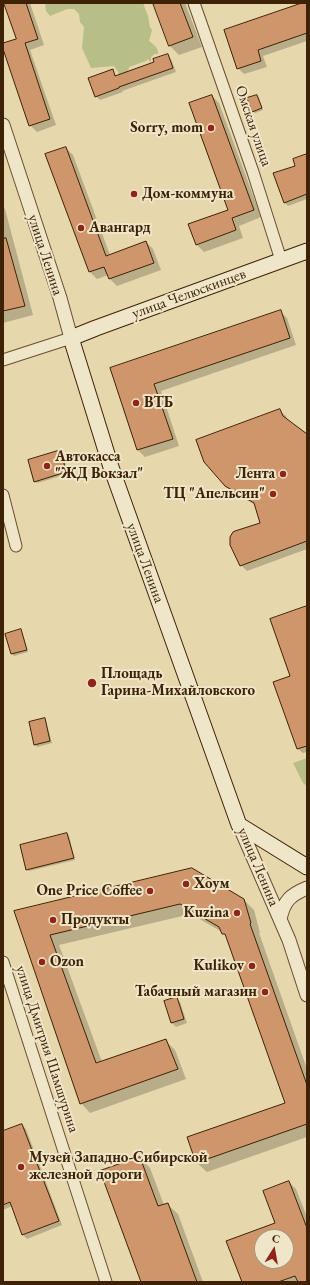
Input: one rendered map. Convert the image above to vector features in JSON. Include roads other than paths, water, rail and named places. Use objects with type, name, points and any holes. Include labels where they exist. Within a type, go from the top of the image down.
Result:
[{"type":"main road","name":"улица Челюскинцев","points":[[72,338],[307,251]]},
{"type":"main road","name":"улица Ленина","points":[[72,338],[111,467],[239,825]]},
{"type":"main road","points":[[239,825],[307,867]]},
{"type":"street","name":"Омская улица","points":[[194,3],[253,172],[281,260]]},
{"type":"street","name":"улица Ленина","points":[[3,125],[72,338]]},
{"type":"street","points":[[3,360],[72,338]]},
{"type":"street","points":[[3,495],[16,546]]},
{"type":"street","name":"улица Ленина","points":[[239,825],[289,940],[307,995]]},
{"type":"street","points":[[280,919],[282,908],[287,900],[296,892],[307,888]]},
{"type":"street","name":"улица Дмитрия Шамшурина","points":[[3,962],[106,1282]]},
{"type":"place","name":"Sorry, mom","points":[[211,128]]},
{"type":"place","name":"Дом-коммуна","points":[[134,194]]},
{"type":"place","name":"Авангард","points":[[81,228]]},
{"type":"place","name":"ВТБ","points":[[136,403]]},
{"type":"place","name":"Автокасса \"ЖД Вокзал\"","points":[[47,466]]},
{"type":"place","name":"Лента","points":[[283,474]]},
{"type":"place","name":"ТЦ \"Апельсин\"","points":[[273,494]]},
{"type":"place","name":"Площадь Гарина-Михайловского","points":[[92,683]]},
{"type":"place","name":"Хоум","points":[[186,884]]},
{"type":"place","name":"One Price Coffee","points":[[150,891]]},
{"type":"place","name":"Kuzina","points":[[237,913]]},
{"type":"place","name":"Продукты","points":[[53,920]]},
{"type":"place","name":"Ozon","points":[[42,962]]},
{"type":"place","name":"Kulikov","points":[[252,966]]},
{"type":"place","name":"Табачный магазин","points":[[265,992]]},
{"type":"place","name":"Музей Западно-Сибирской железной дороги","points":[[21,1167]]}]
